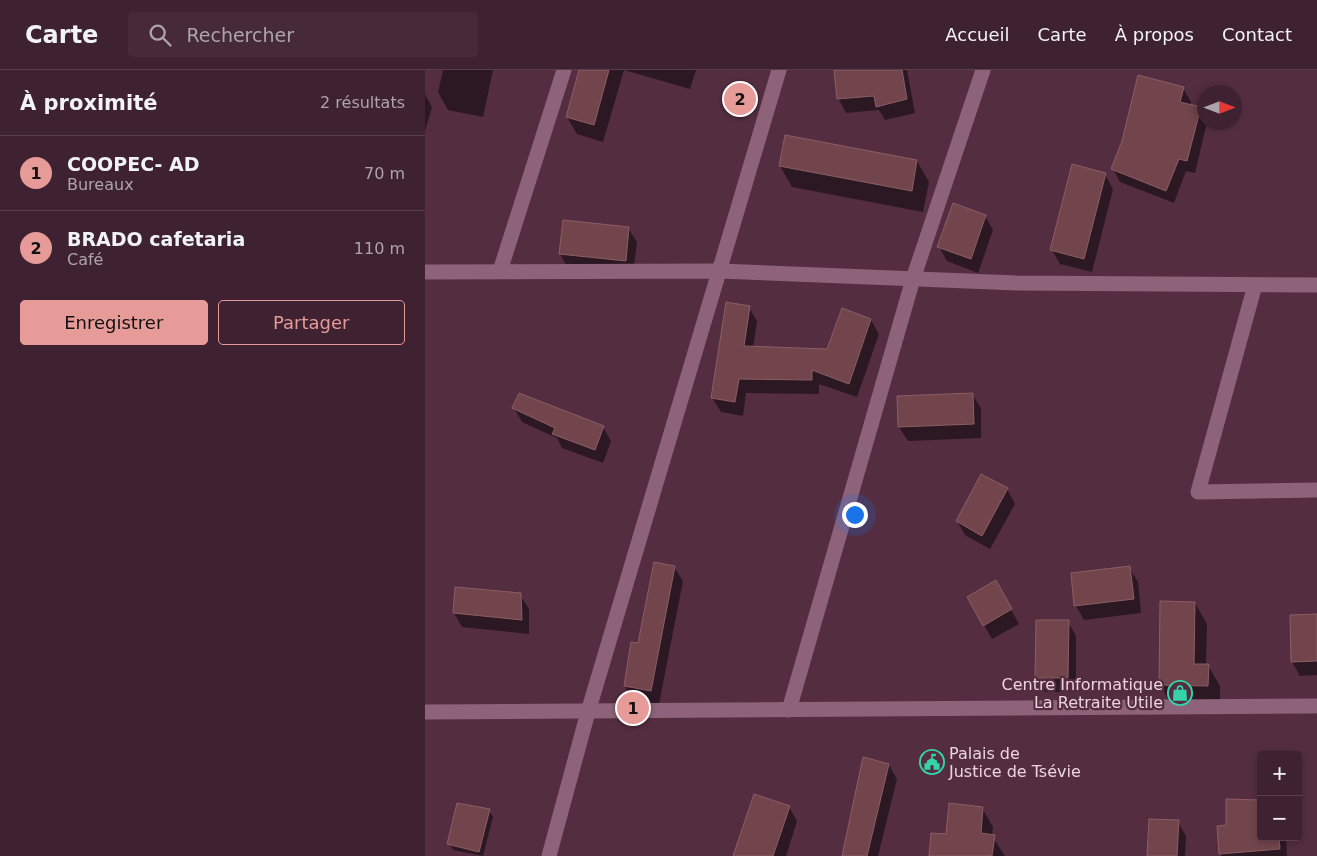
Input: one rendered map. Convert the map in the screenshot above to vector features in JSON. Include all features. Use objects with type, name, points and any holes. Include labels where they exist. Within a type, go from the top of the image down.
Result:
[{"type":"street","points":[[500,272],[564,70]]},
{"type":"street","points":[[549,856],[588,712],[779,70]]},
{"type":"street","points":[[789,710],[913,279],[983,70]]},
{"type":"street","points":[[425,272],[719,271],[1017,283],[1317,285]]},
{"type":"street","points":[[1255,285],[1197,492],[1317,490]]},
{"type":"street","points":[[425,712],[1317,706]]},
{"type":"building","points":[[579,70],[609,70],[594,125],[566,117]]},
{"type":"building","points":[[834,70],[902,70],[907,99],[876,107],[874,96],[837,99]]},
{"type":"building","points":[[1138,75],[1184,87],[1180,102],[1197,106],[1197,122],[1187,161],[1179,159],[1166,191],[1111,169],[1122,141]]},
{"type":"building","points":[[785,135],[917,160],[912,191],[779,166]]},
{"type":"building","points":[[1072,164],[1106,173],[1084,259],[1050,250]]},
{"type":"building","points":[[953,203],[986,215],[971,259],[937,247]]},
{"type":"building","points":[[563,220],[629,227],[626,261],[559,254]]},
{"type":"building","points":[[726,302],[750,306],[744,346],[827,349],[842,308],[871,319],[849,384],[812,370],[812,380],[739,379],[735,402],[711,398]]},
{"type":"building","points":[[519,393],[604,426],[595,450],[552,434],[555,428],[512,408]]},
{"type":"building","points":[[973,393],[974,424],[898,427],[897,396]]},
{"type":"building","points":[[981,474],[1008,488],[982,536],[956,521]]},
{"type":"building","points":[[654,562],[675,566],[651,691],[624,686],[631,642],[638,643]]},
{"type":"building","points":[[1130,566],[1134,599],[1074,606],[1071,573]]},
{"type":"building","points":[[996,580],[1012,609],[983,626],[967,597]]},
{"type":"building","points":[[455,587],[521,593],[522,620],[453,613]]},
{"type":"building","points":[[1160,601],[1195,602],[1194,664],[1209,664],[1208,686],[1159,685]]},
{"type":"building","points":[[1317,614],[1317,661],[1291,662],[1290,615]]},
{"type":"building","points":[[1036,620],[1069,620],[1068,678],[1035,678]]},
{"type":"building","points":[[863,757],[889,764],[867,856],[842,856]]},
{"type":"building","points":[[754,794],[790,806],[773,856],[733,856]]},
{"type":"building","points":[[1226,799],[1257,800],[1257,841],[1279,841],[1280,849],[1219,854],[1217,826],[1226,825]]},
{"type":"building","points":[[457,803],[490,809],[479,852],[447,844]]},
{"type":"building","points":[[949,803],[983,807],[981,833],[995,835],[992,856],[929,856],[931,833],[946,834]]},
{"type":"building","points":[[1149,819],[1179,820],[1177,856],[1147,856]]},
{"type":"place","name":"BRADO cafetaria","points":[[740,99]]},
{"type":"place","name":"Centre Informatique La Retraite Utile","points":[[1180,693]]},
{"type":"place","name":"COOPEC- AD","points":[[633,708]]},
{"type":"place","name":"Palais de Justice de Tsévie","points":[[932,762]]}]
